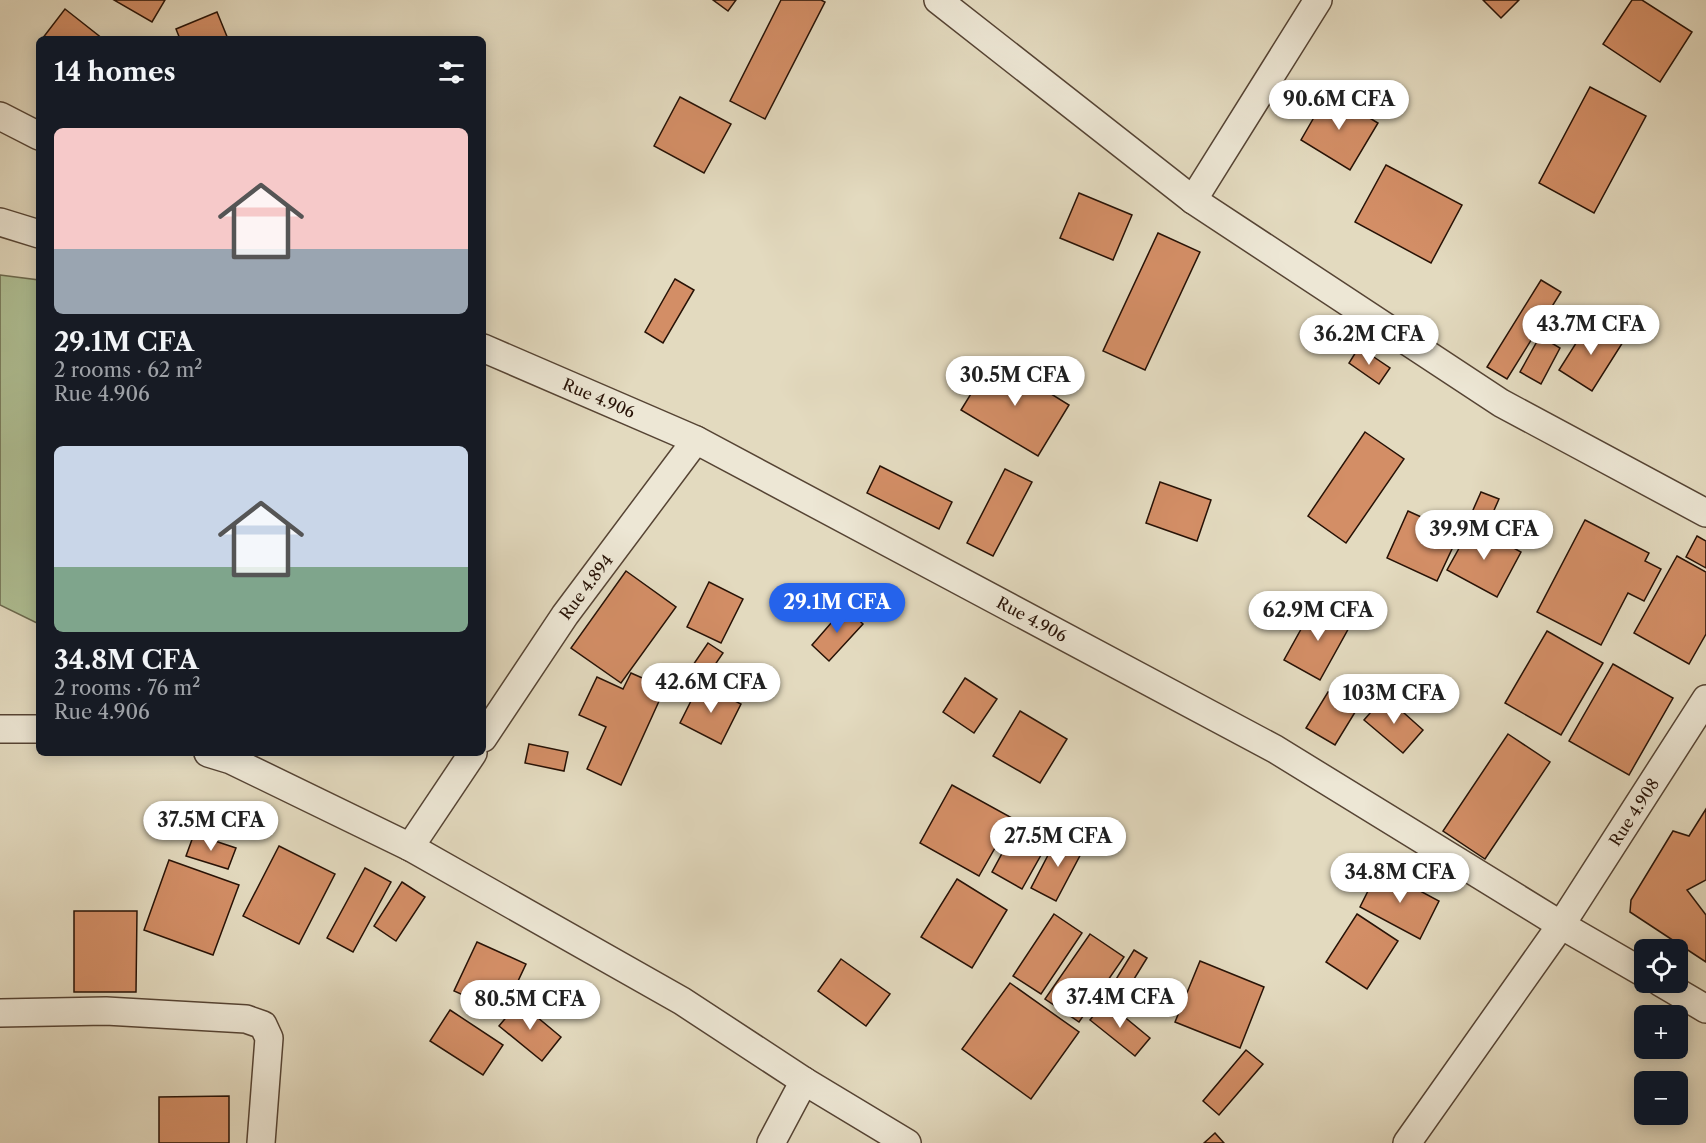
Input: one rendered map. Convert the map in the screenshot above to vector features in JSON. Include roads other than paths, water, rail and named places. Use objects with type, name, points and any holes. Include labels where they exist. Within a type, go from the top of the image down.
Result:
[{"type":"street","points":[[938,0],[1193,200],[1501,403],[1706,513]]},
{"type":"street","points":[[1193,200],[1318,0]]},
{"type":"street","points":[[0,116],[36,134]]},
{"type":"street","points":[[0,222],[36,233]]},
{"type":"street","name":"Rue 4.906","points":[[486,349],[696,440],[1275,748],[1561,925],[1634,967]]},
{"type":"street","name":"Rue 4.894","points":[[486,733],[564,615],[696,440]]},
{"type":"street","name":"Rue 4.908","points":[[1407,1143],[1561,925],[1706,699]]},
{"type":"street","points":[[0,729],[36,729]]},
{"type":"street","points":[[218,756],[231,760],[410,847],[682,1001],[804,1081],[907,1143]]},
{"type":"street","points":[[410,847],[471,756]]},
{"type":"street","points":[[1679,993],[1706,1009]]},
{"type":"street","points":[[0,1013],[106,1011],[246,1018],[263,1025],[270,1038],[261,1143]]},
{"type":"street","points":[[771,1143],[804,1081]]}]
